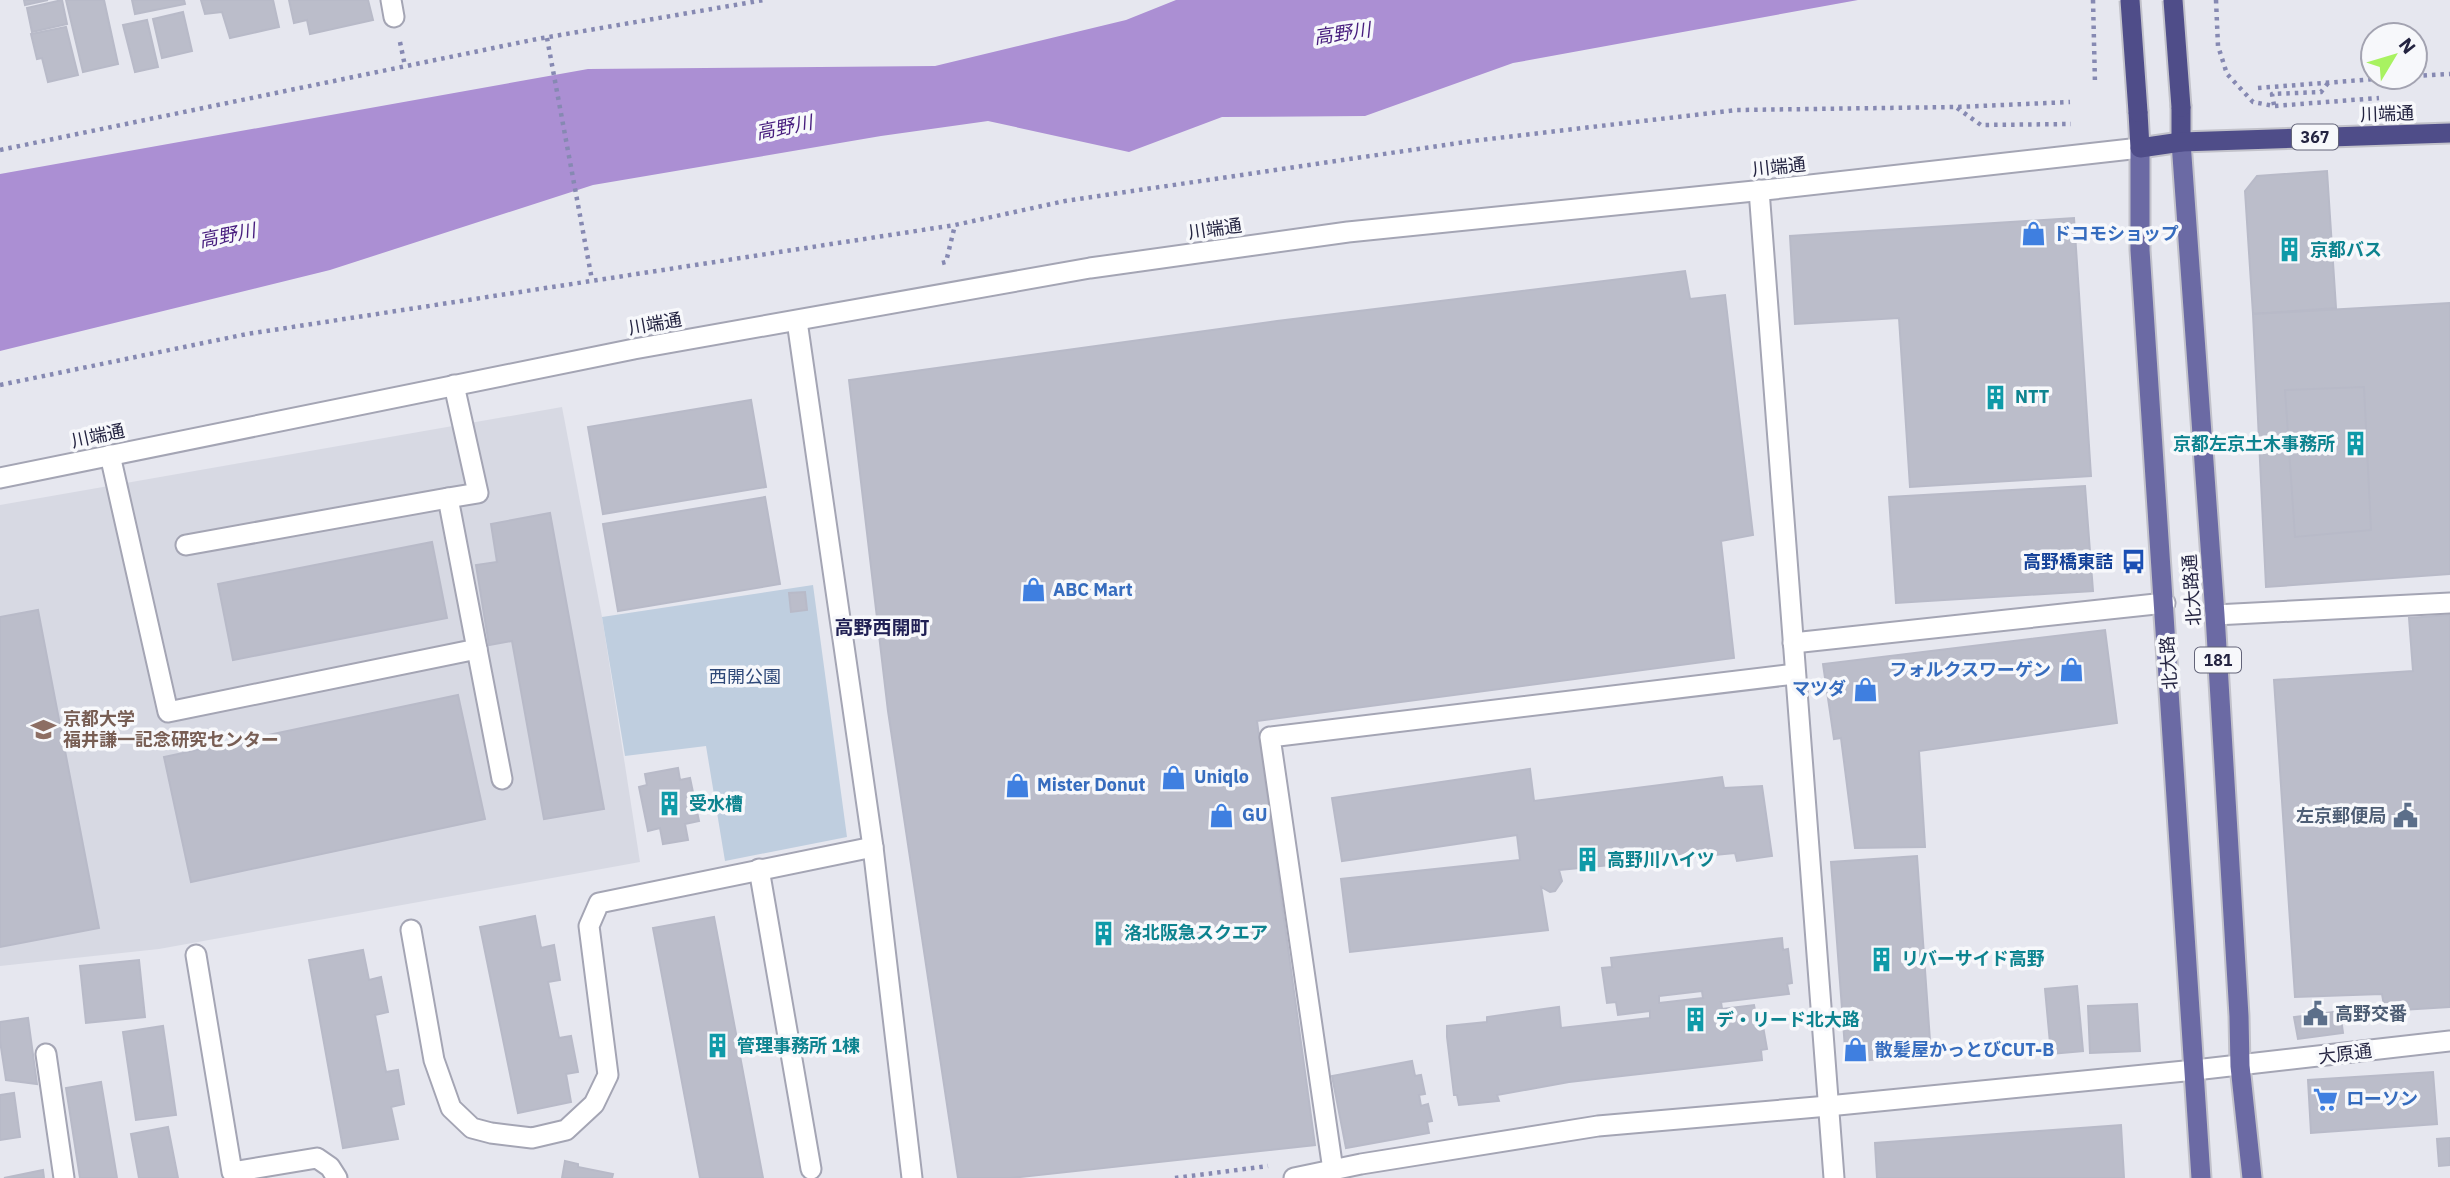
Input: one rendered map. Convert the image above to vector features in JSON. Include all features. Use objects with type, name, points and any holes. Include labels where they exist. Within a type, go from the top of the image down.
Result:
[{"type":"highway","points":[[2130,0],[2140,148]]},
{"type":"highway","name":"北大路通","points":[[2174,0],[2181,142]]},
{"type":"highway","name":"川端通","points":[[2140,148],[2181,142],[2450,133]]},
{"type":"main road","name":"北大路通","points":[[2181,142],[2215,615],[2240,1066],[2252,1178]]},
{"type":"main road","name":"北大路","points":[[2140,148],[2140,250],[2201,1178]]},
{"type":"street","name":"川端通","points":[[0,478],[634,349],[1090,268],[1321,236],[2140,148]]},
{"type":"street","points":[[1759,190],[1834,1178]]},
{"type":"street","points":[[797,321],[873,847],[912,1178]]},
{"type":"street","points":[[186,545],[478,493],[454,385]]},
{"type":"street","points":[[110,455],[169,712],[477,649]]},
{"type":"street","points":[[448,498],[502,779]]},
{"type":"street","points":[[1793,643],[2165,603]]},
{"type":"street","points":[[2215,615],[2450,603]]},
{"type":"street","points":[[1333,1170],[1270,737],[1795,674]]},
{"type":"street","points":[[411,930],[434,1060],[451,1108],[472,1128],[532,1138],[566,1130],[594,1104],[607,1075],[589,926],[599,903],[873,847]]},
{"type":"street","points":[[759,869],[811,1169]]},
{"type":"street","points":[[197,955],[232,1172],[317,1158],[330,1167],[337,1178]]},
{"type":"street","name":"大原通","points":[[1294,1178],[1598,1126],[2240,1066],[2450,1041]]},
{"type":"street","points":[[46,1054],[64,1178]]},
{"type":"path","points":[[0,150],[547,38],[764,0]]},
{"type":"path","points":[[2093,0],[2095,84]]},
{"type":"path","points":[[2216,0],[2218,46],[2227,74],[2253,102],[2274,106],[2379,98]]},
{"type":"path","points":[[547,38],[592,280]]},
{"type":"path","points":[[2429,75],[2450,74]]},
{"type":"path","points":[[2258,88],[2359,80]]},
{"type":"path","points":[[2274,106],[2272,94],[2321,92],[2329,82]]},
{"type":"path","points":[[0,385],[247,334],[955,225],[1065,201],[1472,141],[1737,110],[1956,107],[2070,102]]},
{"type":"path","points":[[1956,107],[1981,125],[2071,124]]},
{"type":"path","points":[[933,266],[946,262],[955,225]]},
{"type":"path","points":[[1175,1178],[1277,1165]]},
{"type":"shaded area","points":[[562,407],[602,617],[640,862],[159,949],[0,966],[0,505]]},
{"type":"green space","name":"西開公園","points":[[813,585],[847,837],[725,861],[706,746],[625,756],[602,617]]},
{"type":"water","name":"高野川","points":[[1176,0],[1858,0],[1513,63],[1365,116],[1222,117],[1129,152],[988,121],[881,136],[593,185],[330,270],[0,351],[0,174],[588,69],[935,66],[1126,20]]},
{"type":"building","points":[[24,0],[48,0],[25,5]]},
{"type":"building","points":[[62,0],[67,24],[32,32],[27,8]]},
{"type":"building","points":[[66,0],[104,0],[118,64],[83,72]]},
{"type":"building","points":[[132,0],[184,0],[185,4],[135,14]]},
{"type":"building","points":[[201,0],[273,0],[279,27],[230,38],[222,12],[205,14]]},
{"type":"building","points":[[289,0],[368,0],[373,20],[310,34],[307,20],[294,23]]},
{"type":"building","points":[[183,12],[192,51],[162,58],[153,19]]},
{"type":"building","points":[[147,20],[158,67],[135,72],[123,25]]},
{"type":"building","points":[[66,27],[78,75],[48,82],[42,58],[37,59],[31,34]]},
{"type":"building","name":"京都バス","points":[[2327,171],[2336,308],[2253,314],[2245,191],[2257,176]]},
{"type":"building","name":"NTT","points":[[2074,218],[2091,476],[1910,487],[1899,318],[1795,324],[1790,236]]},
{"type":"building","name":"洛北阪急スクエア","points":[[1685,271],[1690,299],[1725,295],[1753,535],[1721,541],[1734,658],[1257,721],[1315,1145],[1011,1178],[958,1178],[888,711],[849,380],[1277,321]]},
{"type":"building","name":"京都左京土木事務所","points":[[2450,303],[2450,574],[2266,587],[2253,314]]},
{"type":"building","points":[[2364,387],[2371,530],[2295,537],[2285,390]]},
{"type":"building","points":[[751,400],[766,487],[603,514],[588,427]]},
{"type":"building","points":[[2085,486],[2093,591],[1896,603],[1889,497]]},
{"type":"building","points":[[765,497],[780,584],[618,611],[603,524]]},
{"type":"building","points":[[550,513],[604,809],[544,819],[512,641],[489,645],[476,565],[497,562],[491,524]]},
{"type":"building","points":[[432,542],[447,618],[233,660],[218,584]]},
{"type":"building","points":[[805,592],[807,610],[791,612],[789,593]]},
{"type":"building","points":[[38,610],[99,928],[0,947],[0,617]]},
{"type":"building","points":[[2450,615],[2450,1007],[2385,1011],[2382,994],[2295,997],[2274,680],[2413,671],[2409,618]]},
{"type":"building","points":[[2105,630],[2117,723],[1919,751],[1925,847],[1855,848],[1841,738],[1834,739],[1823,664]]},
{"type":"building","points":[[458,695],[485,819],[191,882],[164,757]]},
{"type":"building","name":"受水槽","points":[[678,768],[680,780],[690,778],[699,821],[685,824],[688,840],[663,844],[660,828],[648,831],[639,787],[647,785],[645,774]]},
{"type":"building","name":"高野川ハイツ","points":[[1530,769],[1534,801],[1722,777],[1724,788],[1762,786],[1772,856],[1737,861],[1735,853],[1559,870],[1562,881],[1555,891],[1550,892],[1541,887],[1548,930],[1350,952],[1341,879],[1520,860],[1517,835],[1342,861],[1332,798]]},
{"type":"building","name":"リバーサイド高野","points":[[1917,856],[1931,1055],[1846,1062],[1831,862]]},
{"type":"building","points":[[535,916],[541,948],[554,945],[560,980],[548,982],[559,1038],[571,1036],[578,1072],[566,1074],[571,1102],[518,1113],[480,927]]},
{"type":"building","name":"管理事務所 1棟","points":[[714,917],[737,1039],[758,1037],[759,1053],[740,1056],[763,1178],[700,1178],[653,928]]},
{"type":"building","name":"デ・リード北大路","points":[[1782,938],[1783,950],[1788,949],[1792,983],[1787,984],[1789,994],[1721,1002],[1722,1009],[1754,1005],[1756,1015],[1761,1015],[1767,1049],[1761,1050],[1762,1060],[1569,1082],[1497,1095],[1499,1101],[1459,1105],[1457,1095],[1454,1095],[1447,1026],[1487,1022],[1487,1017],[1559,1007],[1561,1028],[1650,1018],[1650,1011],[1618,1015],[1616,1002],[1607,1003],[1602,968],[1612,967],[1611,958]],"holes":[[[1702,991],[1703,998],[1659,1003],[1659,996]]]},
{"type":"building","points":[[363,950],[369,980],[381,977],[388,1012],[375,1015],[386,1072],[398,1070],[404,1104],[391,1107],[398,1139],[343,1148],[309,960]]},
{"type":"building","points":[[139,960],[145,1017],[86,1023],[80,966]]},
{"type":"building","points":[[2077,986],[2083,1051],[2051,1054],[2045,989]]},
{"type":"building","points":[[2137,1004],[2140,1051],[2090,1053],[2088,1006]]},
{"type":"building","points":[[2340,1011],[2343,1033],[2298,1039],[2294,1017]]},
{"type":"building","points":[[28,1018],[37,1084],[6,1080],[0,1041],[0,1022]]},
{"type":"building","points":[[163,1026],[176,1115],[136,1120],[123,1032]]},
{"type":"building","points":[[1412,1061],[1415,1076],[1421,1075],[1425,1094],[1419,1095],[1421,1106],[1428,1104],[1432,1121],[1427,1122],[1429,1133],[1346,1148],[1332,1076]]},
{"type":"building","points":[[2433,1072],[2437,1124],[2311,1133],[2308,1080]]},
{"type":"building","points":[[101,1082],[117,1178],[80,1178],[66,1088]]},
{"type":"building","points":[[14,1093],[20,1137],[0,1140],[0,1095]]},
{"type":"building","points":[[2121,1125],[2124,1178],[1877,1178],[1875,1143]]},
{"type":"building","points":[[168,1127],[178,1178],[139,1178],[131,1134]]},
{"type":"building","points":[[2450,1138],[2450,1165],[2439,1166],[2437,1139]]},
{"type":"building","points":[[565,1161],[578,1164],[578,1167],[613,1174],[612,1178],[562,1178]]},
{"type":"building","points":[[43,1170],[44,1178],[4,1178]]},
{"type":"place","name":"ドコモショップ","points":[[2033,234]]},
{"type":"place","name":"京都バス","points":[[2290,250]]},
{"type":"place","name":"NTT","points":[[1995,397]]},
{"type":"place","name":"京都左京土木事務所","points":[[2355,444]]},
{"type":"place","name":"高野橋東詰","points":[[2133,562]]},
{"type":"place","name":"ABC Mart","points":[[1033,590]]},
{"type":"place","name":"フォルクスワーゲン","points":[[2071,670]]},
{"type":"place","name":"マツダ","points":[[1866,689]]},
{"type":"place","name":"京都大学 福井謙一記念研究センター","points":[[43,729]]},
{"type":"place","name":"Uniqlo","points":[[1174,777]]},
{"type":"place","name":"Mister Donut","points":[[1017,785]]},
{"type":"place","name":"受水槽","points":[[669,804]]},
{"type":"place","name":"GU","points":[[1222,815]]},
{"type":"place","name":"左京郵便局","points":[[2406,816]]},
{"type":"place","name":"高野川ハイツ","points":[[1587,860]]},
{"type":"place","name":"洛北阪急スクエア","points":[[1104,933]]},
{"type":"place","name":"リバーサイド高野","points":[[1881,959]]},
{"type":"place","name":"高野交番","points":[[2315,1014]]},
{"type":"place","name":"デ・リード北大路","points":[[1696,1020]]},
{"type":"place","name":"管理事務所 1棟","points":[[717,1046]]},
{"type":"place","name":"散髪屋かっとびCUT-B","points":[[1855,1050]]},
{"type":"place","name":"ローソン","points":[[2326,1099]]},
{"type":"district","name":"高野西開町","points":[[882,627]]}]
